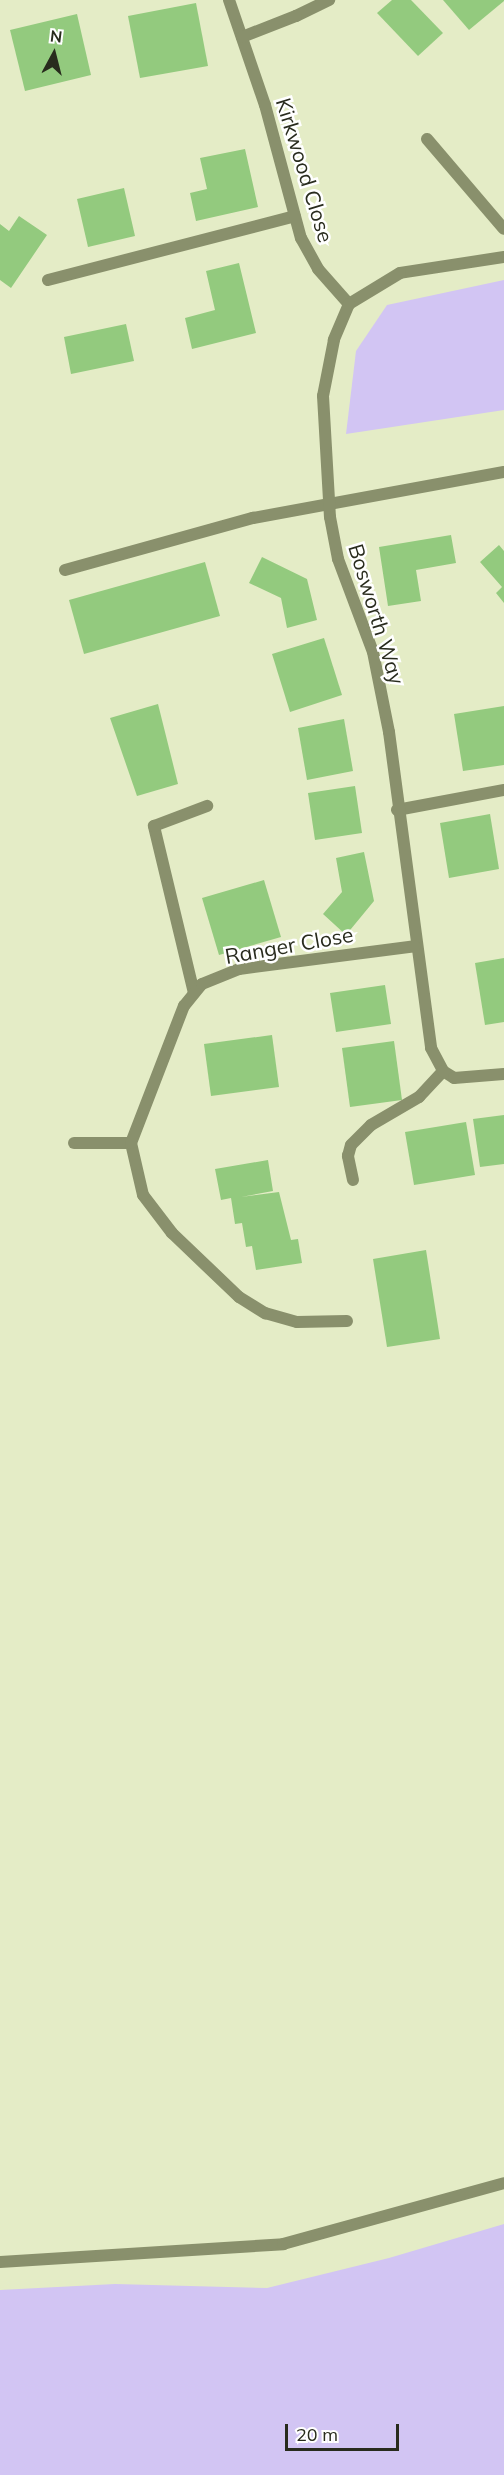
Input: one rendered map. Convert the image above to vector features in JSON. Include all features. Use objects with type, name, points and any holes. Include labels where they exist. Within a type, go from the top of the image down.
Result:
[{"type":"street","name":"Kirkwood Close","points":[[229,0],[243,37],[295,216],[318,269],[349,304]]},
{"type":"street","points":[[243,37],[329,0]]},
{"type":"street","points":[[427,139],[504,229]]},
{"type":"street","points":[[48,280],[295,216]]},
{"type":"street","points":[[349,304],[400,273],[504,257]]},
{"type":"street","name":"Bosworth Way","points":[[349,304],[334,340],[323,396],[330,501],[338,559],[373,652],[389,732],[415,946],[431,1048],[443,1071]]},
{"type":"street","points":[[65,570],[252,518],[330,501],[504,472]]},
{"type":"street","points":[[397,810],[504,790]]},
{"type":"street","points":[[195,993],[154,826],[207,807]]},
{"type":"street","name":"Ranger Close","points":[[131,1143],[184,1006],[202,984],[239,969],[415,946]]},
{"type":"street","points":[[353,1180],[348,1156],[351,1145],[371,1125],[419,1097],[443,1071],[454,1078],[504,1074]]},
{"type":"street","points":[[74,1143],[131,1143],[143,1195],[172,1233],[221,1281],[265,1312],[297,1322],[347,1321]]},
{"type":"street","points":[[0,2262],[283,2244],[504,2183]]},
{"type":"shaded area","points":[[504,280],[504,410],[346,434],[356,351],[387,305]]},
{"type":"shaded area","points":[[504,2224],[504,2475],[0,2475],[0,2290],[115,2284],[267,2288],[389,2258]]},
{"type":"building","points":[[392,0],[411,0],[443,33],[418,56],[377,13]]},
{"type":"building","points":[[443,0],[504,0],[504,1],[469,30]]},
{"type":"building","points":[[196,3],[208,66],[140,78],[128,16]]},
{"type":"building","points":[[77,14],[91,75],[25,91],[10,30]]},
{"type":"building","points":[[245,149],[258,207],[196,221],[190,193],[207,189],[200,158]]},
{"type":"building","points":[[124,188],[135,236],[88,247],[77,199]]},
{"type":"building","points":[[19,216],[47,235],[11,288],[0,280],[0,224],[9,231]]},
{"type":"building","points":[[239,263],[256,333],[192,349],[185,318],[215,310],[206,271]]},
{"type":"building","points":[[126,324],[134,361],[71,374],[64,337]]},
{"type":"building","points":[[451,535],[456,563],[416,570],[421,601],[388,606],[379,547]]},
{"type":"building","points":[[499,545],[504,551],[504,603],[496,593],[502,587],[480,562]]},
{"type":"building","points":[[262,557],[307,579],[317,620],[287,628],[281,598],[249,583]]},
{"type":"building","points":[[205,562],[220,616],[84,654],[69,600]]},
{"type":"building","points":[[324,638],[342,695],[290,712],[272,654]]},
{"type":"building","points":[[158,704],[178,784],[137,796],[110,718]]},
{"type":"building","points":[[504,706],[504,765],[463,771],[454,714]]},
{"type":"building","points":[[344,719],[353,771],[307,780],[298,728]]},
{"type":"building","points":[[355,786],[362,833],[315,840],[308,793]]},
{"type":"building","points":[[490,814],[499,869],[449,878],[440,823]]},
{"type":"building","points":[[364,852],[374,901],[346,935],[323,914],[342,892],[336,858]]},
{"type":"building","points":[[264,880],[281,937],[219,955],[202,898]]},
{"type":"building","points":[[504,958],[504,1022],[485,1025],[475,963]]},
{"type":"building","points":[[385,985],[391,1024],[336,1032],[330,993]]},
{"type":"building","points":[[272,1035],[279,1087],[211,1096],[204,1044]]},
{"type":"building","points":[[394,1041],[402,1100],[350,1107],[342,1048]]},
{"type":"building","points":[[504,1115],[504,1164],[480,1167],[473,1119]]},
{"type":"building","points":[[466,1122],[475,1175],[414,1185],[405,1132]]},
{"type":"building","points":[[268,1160],[273,1191],[241,1197],[279,1192],[291,1240],[298,1239],[302,1263],[256,1270],[252,1246],[246,1247],[242,1223],[235,1224],[231,1198],[221,1200],[215,1169]]},
{"type":"building","points":[[426,1250],[440,1339],[387,1347],[373,1259]]}]
